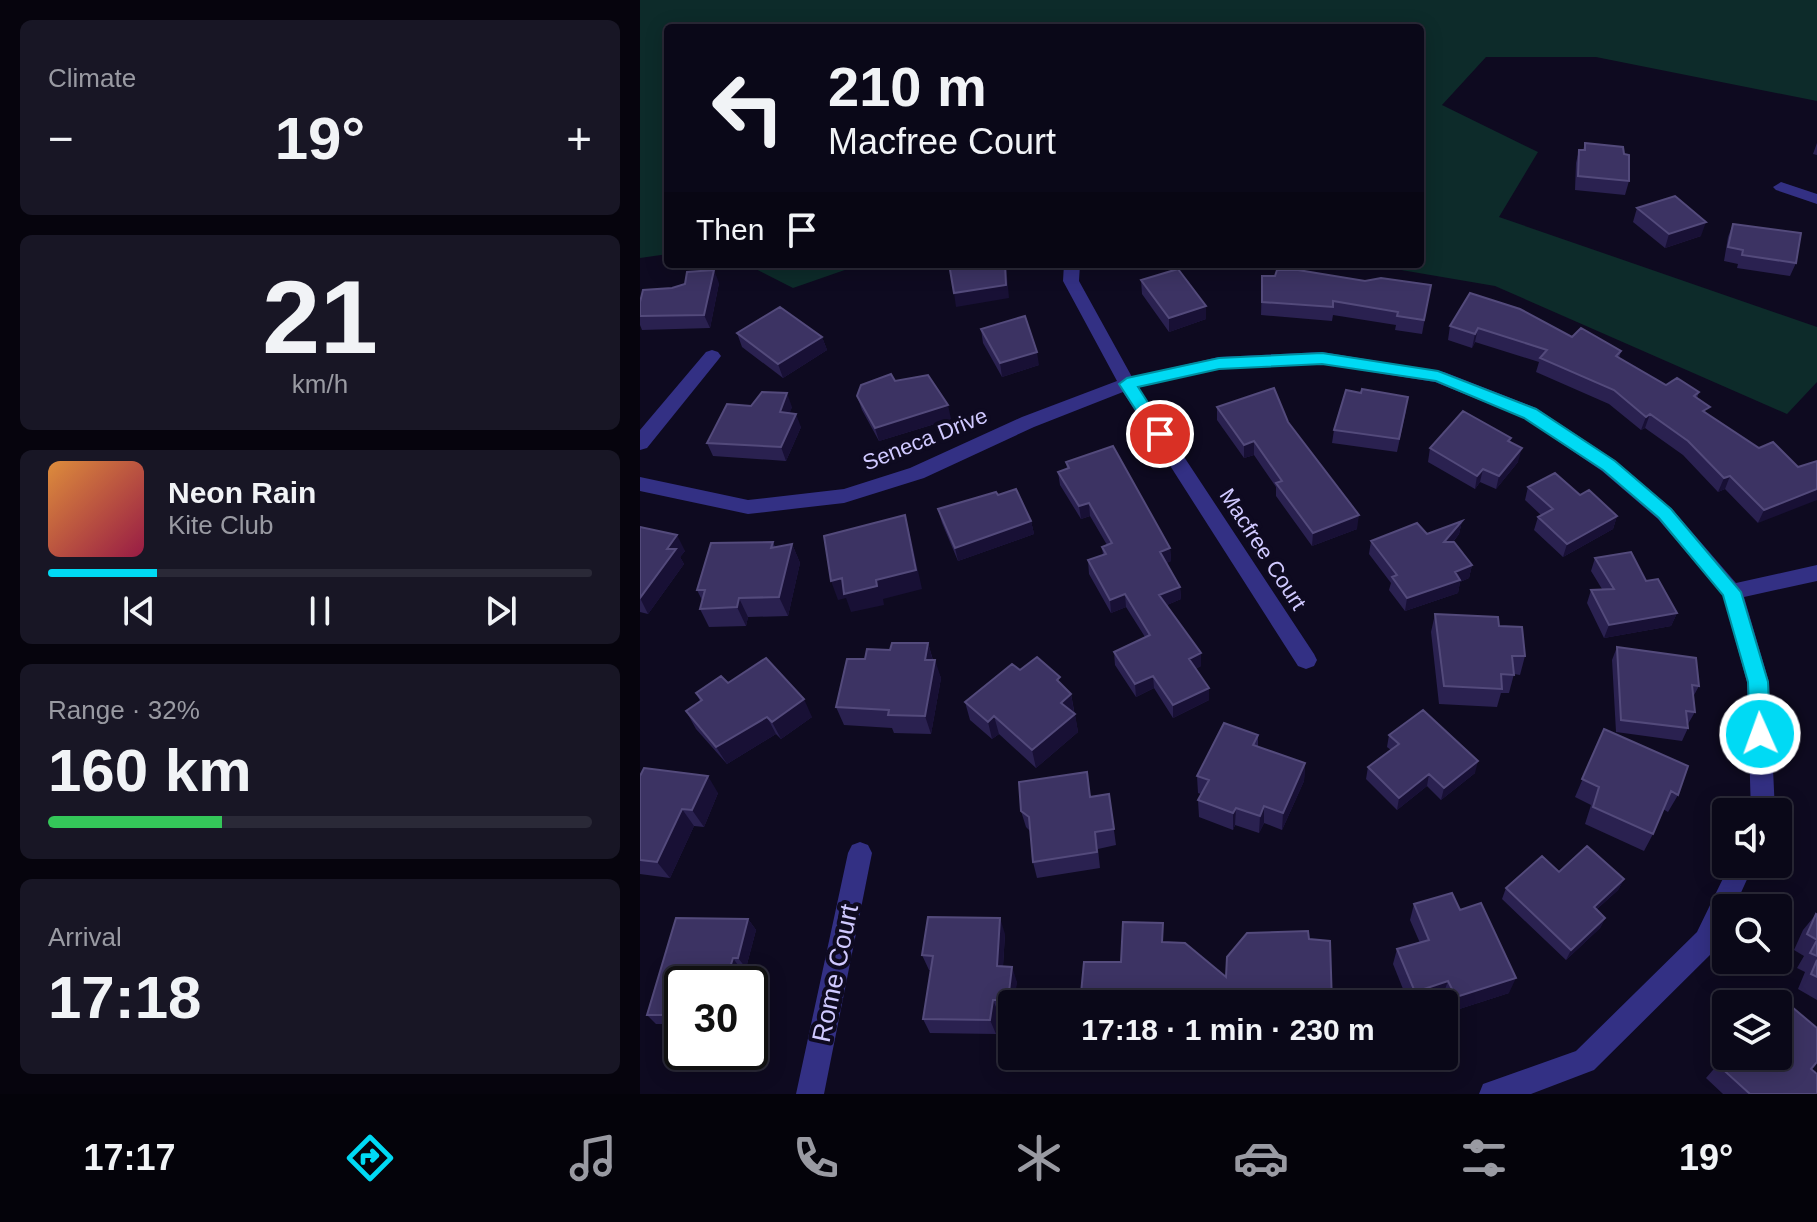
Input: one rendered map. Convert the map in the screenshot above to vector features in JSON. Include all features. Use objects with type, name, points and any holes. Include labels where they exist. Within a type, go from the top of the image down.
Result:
[{"type":"street","points":[[1781,187],[1817,199]]},
{"type":"street","name":"Macfree Court","points":[[1072,268],[1071,281],[1127,384],[1306,660]]},
{"type":"street","points":[[640,443],[712,356]]},
{"type":"street","name":"Seneca Drive","points":[[640,484],[748,507],[844,496],[917,473],[1028,422],[1127,384],[1219,363],[1322,358],[1438,376],[1530,413],[1609,466],[1665,514],[1732,592]]},
{"type":"street","points":[[1762,798],[1758,682],[1732,592],[1817,573]]},
{"type":"street","name":"Rome Court","points":[[810,1094],[860,853]]},
{"type":"street","points":[[1493,1094],[1585,1061],[1706,941],[1735,878]]},
{"type":"green space","points":[[640,0],[1817,0],[1817,101],[1596,57],[1486,57],[1442,105],[1538,152],[1499,217],[1817,327],[1817,382],[1787,414],[1495,286],[1389,268],[1424,268],[1424,24],[664,24],[664,255],[640,258]]},
{"type":"green space","points":[[754,268],[850,268],[793,288]]},
{"type":"building","points":[[1585,143],[1623,147],[1624,154],[1629,155],[1629,181],[1578,176],[1579,150],[1585,150]]},
{"type":"building","points":[[1675,196],[1706,222],[1669,234],[1637,208]]},
{"type":"building","points":[[1733,224],[1801,233],[1796,263],[1742,255],[1743,250],[1728,247]]},
{"type":"building","points":[[950,268],[1005,268],[1006,285],[954,293]]},
{"type":"building","points":[[1178,269],[1206,306],[1169,318],[1141,280]]},
{"type":"building","points":[[714,270],[704,315],[640,316],[643,290],[672,288],[685,284],[687,272]]},
{"type":"building","points":[[1277,270],[1298,270],[1365,281],[1381,278],[1431,285],[1424,320],[1397,316],[1398,312],[1333,301],[1333,307],[1262,302],[1262,276],[1275,276]]},
{"type":"building","points":[[1470,293],[1520,309],[1572,337],[1581,328],[1621,351],[1616,356],[1666,385],[1677,378],[1699,392],[1694,396],[1710,407],[1703,411],[1759,448],[1773,442],[1798,467],[1817,461],[1817,489],[1764,510],[1730,476],[1724,478],[1688,441],[1650,414],[1646,417],[1614,390],[1540,358],[1547,350],[1478,328],[1475,334],[1450,326]]},
{"type":"building","points":[[780,307],[822,337],[778,364],[737,333]]},
{"type":"building","points":[[1025,316],[1037,352],[1000,363],[981,329]]},
{"type":"building","points":[[891,374],[895,381],[928,375],[948,405],[875,428],[857,396],[861,385]]},
{"type":"building","points":[[1274,388],[1288,422],[1359,515],[1313,533],[1276,483],[1282,481],[1254,441],[1244,445],[1217,407]]},
{"type":"building","points":[[1362,389],[1408,397],[1399,439],[1334,430],[1346,390],[1361,393]]},
{"type":"building","points":[[762,392],[787,393],[780,412],[796,414],[781,447],[707,443],[727,404],[751,406]]},
{"type":"building","points":[[1463,411],[1511,438],[1508,441],[1522,448],[1499,476],[1483,469],[1477,476],[1430,448]]},
{"type":"building","points":[[1113,446],[1170,548],[1160,552],[1180,587],[1159,595],[1201,653],[1189,659],[1209,688],[1173,705],[1153,676],[1135,684],[1114,652],[1150,635],[1125,594],[1110,600],[1088,560],[1106,554],[1102,547],[1112,543],[1089,503],[1079,506],[1058,472],[1069,468],[1066,462]]},
{"type":"building","points":[[1555,473],[1580,495],[1589,490],[1617,516],[1567,544],[1538,517],[1553,509],[1528,487]]},
{"type":"building","points":[[1016,489],[1031,521],[955,548],[938,509]]},
{"type":"building","points":[[905,515],[916,570],[876,580],[877,586],[844,594],[842,578],[831,581],[824,536]]},
{"type":"building","points":[[1462,521],[1444,542],[1454,542],[1472,565],[1455,572],[1460,580],[1407,598],[1392,577],[1397,575],[1371,541],[1417,523],[1427,534]]},
{"type":"building","points":[[640,527],[677,535],[667,549],[676,549],[640,598]]},
{"type":"building","points":[[773,542],[771,548],[792,544],[779,597],[739,598],[737,607],[700,609],[705,590],[697,590],[711,543]]},
{"type":"building","points":[[1631,552],[1646,581],[1658,579],[1677,613],[1609,625],[1591,590],[1614,589],[1595,558]]},
{"type":"building","points":[[1435,614],[1498,617],[1499,626],[1522,627],[1525,656],[1512,656],[1514,675],[1501,674],[1502,689],[1444,686]]},
{"type":"building","points":[[892,643],[928,643],[925,660],[935,660],[925,716],[888,715],[889,710],[836,707],[847,659],[865,659],[867,649],[890,650]]},
{"type":"building","points":[[1617,647],[1696,658],[1699,686],[1692,685],[1695,712],[1686,711],[1688,728],[1621,720]]},
{"type":"building","points":[[1037,657],[1060,677],[1057,680],[1071,694],[1061,703],[1075,714],[1032,750],[994,716],[988,722],[965,702],[1012,664],[1020,670]]},
{"type":"building","points":[[766,658],[804,699],[772,722],[767,717],[716,747],[686,711],[702,700],[696,693],[721,676],[728,683]]},
{"type":"building","points":[[1423,710],[1478,761],[1444,788],[1429,774],[1399,798],[1368,767],[1399,744],[1389,735]]},
{"type":"building","points":[[1224,723],[1258,735],[1253,745],[1305,763],[1283,813],[1264,806],[1260,816],[1236,808],[1233,813],[1198,800],[1209,780],[1197,776]]},
{"type":"building","points":[[1604,729],[1688,766],[1678,795],[1671,791],[1653,834],[1593,807],[1599,787],[1582,779]]},
{"type":"building","points":[[644,768],[708,776],[692,810],[682,809],[657,862],[640,860],[640,776]]},
{"type":"building","points":[[1087,772],[1090,797],[1109,794],[1114,829],[1095,832],[1097,852],[1033,862],[1029,817],[1021,811],[1019,782]]},
{"type":"building","points":[[1587,846],[1624,879],[1594,907],[1605,918],[1571,950],[1506,888],[1542,856],[1559,872]]},
{"type":"building","points":[[1452,893],[1460,910],[1481,903],[1516,978],[1458,996],[1458,990],[1452,990],[1448,981],[1414,990],[1397,949],[1429,940],[1414,904]]},
{"type":"building","points":[[1817,915],[1817,940],[1807,934]]},
{"type":"building","points":[[928,917],[1000,918],[997,966],[1012,967],[1009,990],[998,990],[998,1000],[993,1000],[990,1020],[923,1019],[933,956],[922,955]]},
{"type":"building","points":[[676,918],[748,919],[738,958],[733,958],[731,966],[664,966],[664,1015],[647,1015]]},
{"type":"building","points":[[1123,922],[1163,923],[1162,942],[1185,943],[1226,977],[1227,957],[1247,933],[1308,931],[1309,939],[1330,941],[1332,990],[1081,990],[1084,962],[1121,962]]},
{"type":"building","points":[[1817,940],[1817,956],[1810,953]]},
{"type":"building","points":[[1817,960],[1817,977],[1811,974]]},
{"type":"building","points":[[1792,1007],[1817,1028],[1817,1062],[1811,1069],[1817,1074],[1817,1094],[1750,1094],[1724,1070],[1792,1070]]},
{"type":"route","points":[[1160,434],[1127,384],[1219,363],[1322,358],[1438,376],[1530,413],[1609,466],[1665,514],[1732,592],[1758,682],[1760,734]]}]
